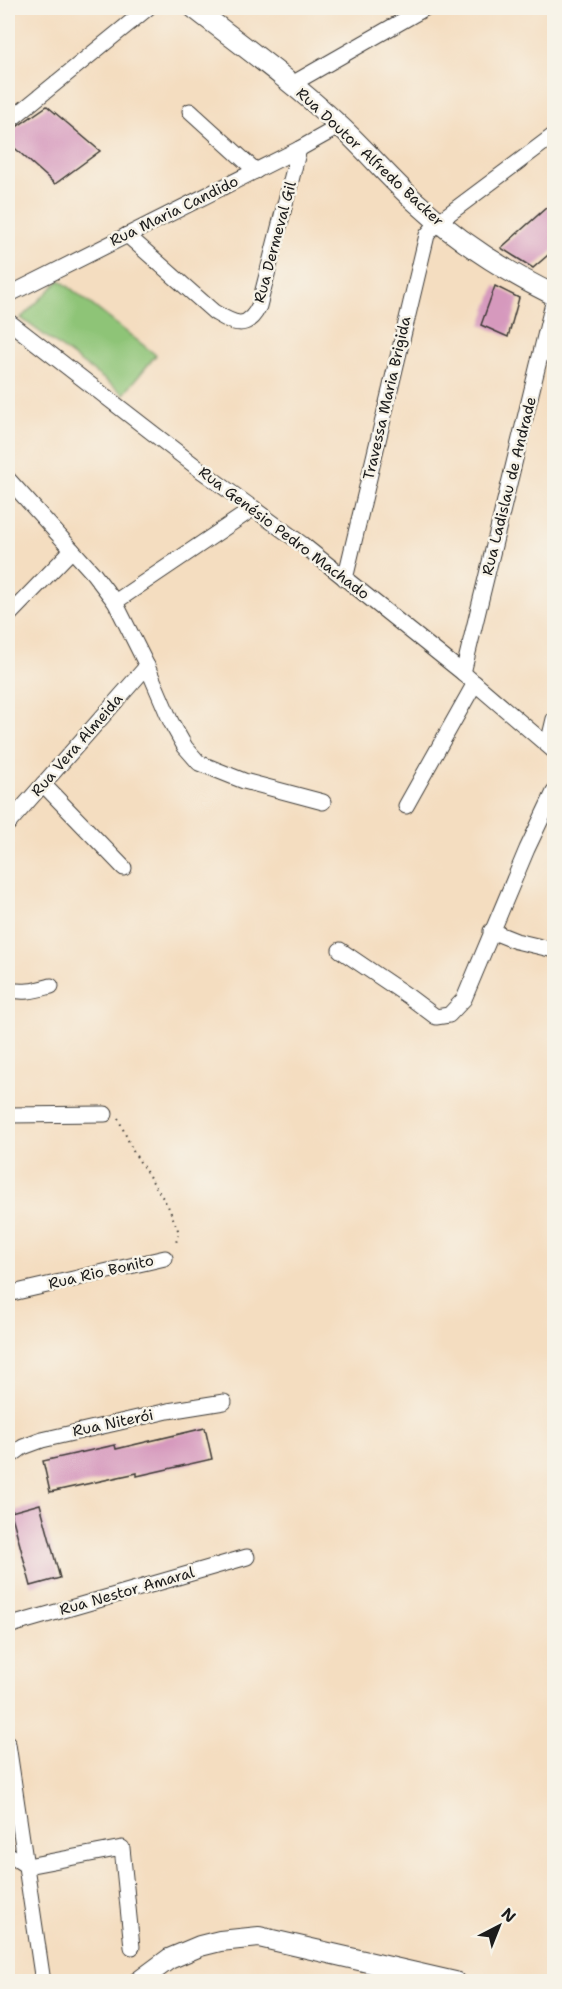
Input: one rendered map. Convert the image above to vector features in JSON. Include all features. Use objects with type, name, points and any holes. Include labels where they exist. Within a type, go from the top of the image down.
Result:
[{"type":"main road","name":"Rua Doutor Alfredo Backer","points":[[194,8],[292,84],[340,126],[438,222],[508,271],[555,297]]},
{"type":"main road","points":[[138,1982],[169,1959],[200,1946],[220,1941],[259,1937],[455,1982]]},
{"type":"street","points":[[8,122],[148,8]]},
{"type":"street","points":[[292,84],[425,8]]},
{"type":"street","points":[[190,111],[256,171]]},
{"type":"street","name":"Rua Maria Candido","points":[[10,288],[126,235],[256,171],[340,126]]},
{"type":"street","points":[[438,222],[555,135]]},
{"type":"street","name":"Rua Dermeval Gil","points":[[126,235],[214,312],[231,322],[244,323],[254,317],[259,306],[299,149]]},
{"type":"street","name":"Travessa Maria Brigida","points":[[345,579],[423,245],[427,235],[438,222]]},
{"type":"street","name":"Rua Ladislau de Andrade","points":[[406,806],[469,678],[555,297]]},
{"type":"street","name":"Rua Genésio Pedro Machado","points":[[8,321],[345,579],[469,678],[551,748]]},
{"type":"street","points":[[8,479],[93,573],[115,602],[147,666],[171,722],[185,747],[199,763],[244,781],[323,802]]},
{"type":"street","points":[[115,602],[254,508]]},
{"type":"street","points":[[8,616],[72,550]]},
{"type":"street","name":"Rua Vera Almeida","points":[[8,824],[147,666]]},
{"type":"street","points":[[551,748],[555,719]]},
{"type":"street","points":[[43,784],[124,868]]},
{"type":"street","points":[[340,950],[436,1017],[449,1015],[464,999],[527,849],[555,792]]},
{"type":"street","points":[[491,932],[555,950]]},
{"type":"street","points":[[8,989],[17,992],[34,991],[51,986]]},
{"type":"street","points":[[8,1115],[105,1114]]},
{"type":"street","name":"Rua Rio Bonito","points":[[8,1294],[165,1258]]},
{"type":"street","name":"Rua Niterói","points":[[8,1458],[23,1447],[42,1440],[168,1411],[224,1402]]},
{"type":"street","name":"Rua Nestor Amaral","points":[[8,1626],[248,1557]]},
{"type":"street","points":[[8,1744],[43,1982]]},
{"type":"street","points":[[8,1854],[27,1866],[122,1848],[132,1947]]},
{"type":"path","name":"Rua Rio Bonito","points":[[105,1114],[115,1114],[120,1120],[133,1152],[168,1206],[178,1230],[175,1246],[165,1258]]},
{"type":"green space","points":[[60,280],[156,355],[124,394],[21,318]]},
{"type":"building","points":[[47,106],[100,151],[55,184],[8,142],[8,133]]},
{"type":"building","points":[[555,200],[555,249],[533,268],[501,248]]},
{"type":"building","points":[[495,286],[519,298],[508,337],[481,325]]},
{"type":"building","points":[[205,1428],[212,1459],[50,1492],[43,1461],[115,1445],[116,1449]]},
{"type":"building","points":[[40,1504],[60,1578],[31,1586],[11,1512]]}]
